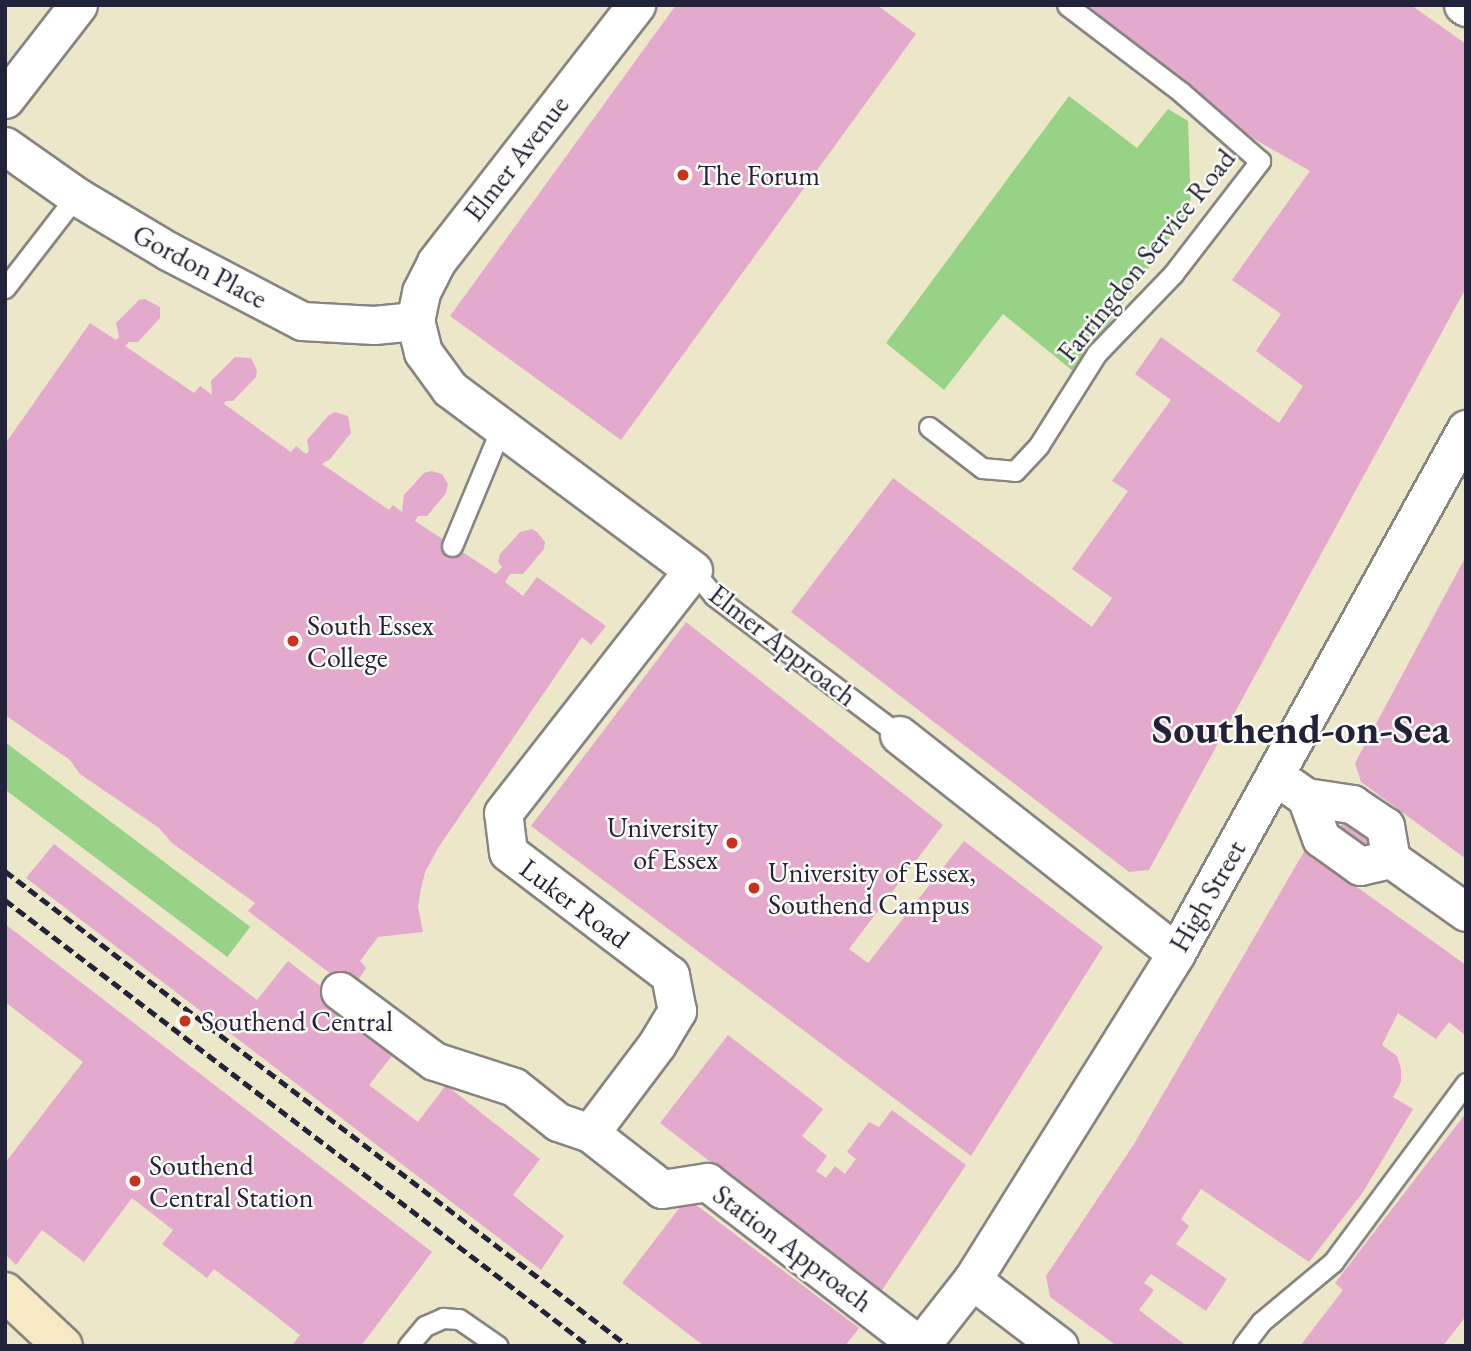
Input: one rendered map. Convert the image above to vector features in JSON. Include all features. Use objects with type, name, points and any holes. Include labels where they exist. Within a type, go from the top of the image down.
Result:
[{"type":"street","points":[[5,99],[78,5]]},
{"type":"street","name":"Elmer Avenue","points":[[415,321],[421,292],[436,262],[636,5]]},
{"type":"street","name":"Gordon Place","points":[[5,146],[76,196],[168,251],[302,321],[374,325],[415,321]]},
{"type":"street","name":"Elmer Approach","points":[[415,321],[423,352],[450,389],[693,570]]},
{"type":"street","name":"High Street","points":[[920,1346],[972,1280],[1175,953],[1276,776],[1466,429]]},
{"type":"street","name":"Luker Road","points":[[590,1133],[657,1044],[677,1011],[670,975],[508,852],[503,813],[693,570]]},
{"type":"street","name":"Elmer Approach","points":[[899,735],[1175,953]]},
{"type":"street","points":[[1276,776],[1306,797],[1321,838],[1360,866],[1391,859],[1466,912]]},
{"type":"street","name":"Station Approach","points":[[340,991],[434,1061],[514,1087],[558,1122],[590,1133],[662,1189],[707,1182],[920,1346]]},
{"type":"street","points":[[972,1280],[1059,1346]]},
{"type":"street","points":[[5,1292],[63,1346]]},
{"type":"lane","name":"Farringdon Service Road","points":[[929,427],[982,468],[1015,471],[1039,445],[1097,353],[1173,274],[1261,161],[1181,92],[1067,5]]},
{"type":"lane","points":[[5,288],[76,196]]},
{"type":"lane","points":[[452,547],[501,428]]},
{"type":"lane","name":"Elmer Approach","points":[[693,570],[714,596],[899,735]]},
{"type":"lane","points":[[1243,1346],[1262,1322],[1333,1262],[1466,1083]]},
{"type":"lane","points":[[408,1346],[425,1326],[443,1318],[459,1319],[498,1346]]},
{"type":"green space","points":[[1069,96],[1137,148],[1168,109],[1188,121],[1191,209],[1074,372],[1003,314],[944,390],[886,343]]},
{"type":"green space","points":[[5,742],[250,927],[227,957],[5,790]]},
{"type":"building","name":"The Forum","points":[[676,5],[877,5],[916,34],[621,440],[450,316]]},
{"type":"building","points":[[1079,5],[1411,5],[1466,44],[1466,288],[1149,870],[1129,872],[791,612],[893,478],[1092,627],[1112,598],[1072,569],[1128,491],[1112,481],[1171,400],[1135,374],[1161,337],[1279,423],[1303,386],[1256,351],[1281,314],[1232,280],[1310,171],[1237,129]]},
{"type":"building","name":"South Essex College","points":[[145,299],[160,307],[160,318],[138,342],[129,342],[125,346],[194,393],[200,386],[212,395],[211,381],[235,357],[251,358],[257,370],[256,377],[233,401],[226,401],[224,404],[291,452],[296,446],[306,454],[309,451],[307,440],[329,415],[335,412],[348,416],[351,433],[330,459],[322,464],[389,510],[393,505],[402,512],[404,495],[424,473],[431,471],[442,474],[448,484],[446,493],[427,516],[418,516],[415,521],[496,574],[502,567],[498,562],[500,554],[520,532],[532,529],[545,542],[544,549],[523,574],[510,574],[505,582],[523,596],[537,577],[606,626],[591,645],[582,637],[438,848],[425,872],[421,889],[418,907],[423,932],[378,937],[360,961],[366,968],[352,990],[248,911],[255,903],[172,843],[159,828],[80,774],[70,760],[5,715],[5,444],[90,323],[116,340],[119,337],[116,323],[139,300]]},
{"type":"building","points":[[1466,556],[1466,859],[1361,782],[1355,763]]},
{"type":"building","name":"University of Essex, Southend Campus","points":[[686,622],[943,825],[849,949],[868,963],[964,841],[1103,947],[971,1156],[531,826]]},
{"type":"building","points":[[1349,813],[1381,834],[1366,857],[1334,836]]},
{"type":"building","name":"Southend Central Station","points":[[54,844],[257,1000],[288,961],[399,1047],[369,1085],[418,1122],[446,1085],[540,1159],[513,1195],[564,1236],[541,1270],[26,878]]},
{"type":"building","points":[[1305,850],[1466,965],[1466,1036],[1449,1022],[1436,1039],[1398,1013],[1382,1045],[1397,1056],[1401,1069],[1401,1082],[1393,1097],[1413,1109],[1363,1192],[1309,1262],[1201,1189],[1181,1219],[1189,1226],[1176,1244],[1227,1279],[1206,1311],[1151,1274],[1144,1283],[1154,1290],[1139,1310],[1184,1344],[1117,1346],[1050,1297],[1046,1276],[1134,1144]]},
{"type":"building","name":"Southend Central Station","points":[[5,924],[432,1252],[361,1346],[296,1346],[293,1344],[300,1335],[272,1313],[214,1269],[207,1278],[162,1244],[173,1230],[132,1198],[84,1262],[42,1230],[16,1265],[5,1254],[5,1163],[83,1062],[5,1002]]},
{"type":"building","points":[[728,1035],[823,1109],[802,1136],[827,1156],[816,1171],[826,1178],[835,1166],[845,1174],[856,1159],[847,1152],[869,1122],[879,1127],[892,1110],[966,1165],[880,1293],[660,1123]]},
{"type":"building","points":[[1466,1113],[1466,1316],[1443,1346],[1300,1346],[1343,1290],[1335,1283]]},
{"type":"building","points":[[687,1198],[859,1328],[845,1346],[704,1346],[622,1283]]},
{"type":"railway","points":[[5,871],[628,1346]]},
{"type":"railway","points":[[5,900],[589,1346]]},
{"type":"place","name":"The Forum","points":[[683,175]]},
{"type":"place","name":"South Essex College","points":[[293,641]]},
{"type":"place","name":"University of Essex","points":[[732,843]]},
{"type":"place","name":"University of Essex, Southend Campus","points":[[754,888]]},
{"type":"place","name":"Southend Central","points":[[185,1021]]},
{"type":"place","name":"Southend Central Station","points":[[135,1181]]},
{"type":"district","name":"Southend-on-Sea","points":[[1301,729]]}]
